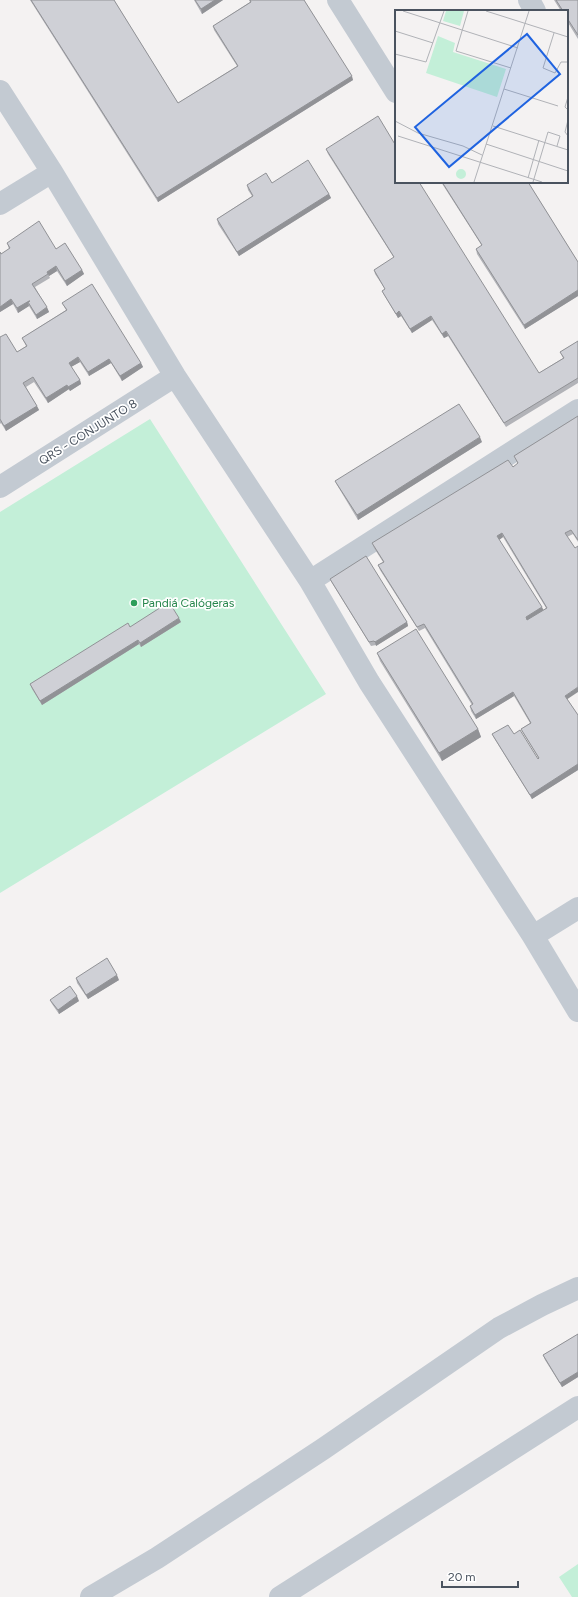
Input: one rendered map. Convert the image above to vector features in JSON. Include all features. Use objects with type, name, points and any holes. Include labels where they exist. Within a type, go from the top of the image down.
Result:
[{"type":"street","points":[[338,0],[395,90]]},
{"type":"street","points":[[530,0],[535,10]]},
{"type":"street","points":[[0,91],[52,172],[175,376],[310,580],[369,682],[533,936],[578,1011]]},
{"type":"street","points":[[0,204],[52,172]]},
{"type":"street","name":"QRS - CONJUNTO 8","points":[[0,487],[175,376]]},
{"type":"street","points":[[310,580],[578,410]]},
{"type":"street","points":[[533,936],[578,908]]},
{"type":"street","points":[[91,1597],[157,1558],[317,1453],[499,1328],[578,1288]]},
{"type":"street","points":[[280,1597],[578,1407]]},
{"type":"green space","name":"Pandiá Calógeras","points":[[150,419],[326,694],[0,893],[0,512]]},
{"type":"green space","points":[[578,1564],[578,1597],[572,1597],[559,1577]]},
{"type":"building","points":[[31,0],[114,0],[178,103],[238,66],[213,26],[251,2],[250,0],[304,0],[352,76],[157,198]]},
{"type":"building","points":[[195,0],[215,0],[201,9]]},
{"type":"building","points":[[556,0],[578,0],[578,35],[568,20],[568,10],[562,10]]},
{"type":"building","points":[[378,116],[395,144],[395,183],[420,183],[539,373],[564,358],[560,352],[578,341],[578,378],[504,423],[446,331],[442,334],[431,316],[410,329],[399,311],[396,314],[382,291],[385,289],[374,270],[394,257],[326,149]]},
{"type":"building","points":[[308,160],[329,194],[237,252],[217,219],[253,196],[247,185],[266,173],[272,183]]},
{"type":"building","points":[[443,183],[529,183],[578,262],[578,290],[524,325],[476,249],[482,245]]},
{"type":"building","points":[[39,221],[56,249],[65,243],[82,270],[65,281],[56,266],[47,272],[48,274],[32,284],[47,307],[36,315],[28,302],[30,301],[29,301],[17,308],[11,299],[0,307],[0,252],[1,254],[10,248],[7,243]]},
{"type":"building","points":[[92,284],[141,363],[120,376],[109,359],[88,372],[78,357],[69,363],[80,380],[68,387],[67,385],[46,398],[33,377],[23,383],[37,406],[4,426],[0,419],[0,337],[6,334],[17,352],[27,346],[22,338],[67,310],[62,303]]},
{"type":"building","points":[[459,404],[480,437],[357,515],[335,481]]},
{"type":"building","points":[[578,416],[578,540],[571,530],[565,533],[575,548],[578,546],[578,687],[565,696],[578,715],[578,764],[530,795],[492,734],[508,725],[514,734],[520,730],[538,759],[539,758],[521,729],[531,723],[513,692],[475,715],[470,706],[473,704],[424,624],[417,627],[378,565],[384,562],[372,543],[508,460],[513,467],[518,463],[514,456]],"holes":[[[502,533],[547,608],[527,620],[526,617],[542,607],[497,536]]]},
{"type":"building","points":[[366,556],[407,622],[375,642],[369,642],[330,579]]},
{"type":"building","points":[[169,602],[179,618],[140,643],[138,640],[40,701],[30,684],[128,623],[130,627]]},
{"type":"building","points":[[416,629],[478,729],[439,753],[377,653]]},
{"type":"building","points":[[107,958],[117,975],[86,995],[76,978]]},
{"type":"building","points":[[70,986],[77,996],[58,1010],[50,1000]]},
{"type":"building","points":[[578,1334],[578,1372],[560,1383],[543,1355]]},
{"type":"place","name":"Pandiá Calógeras","points":[[134,603]]}]
